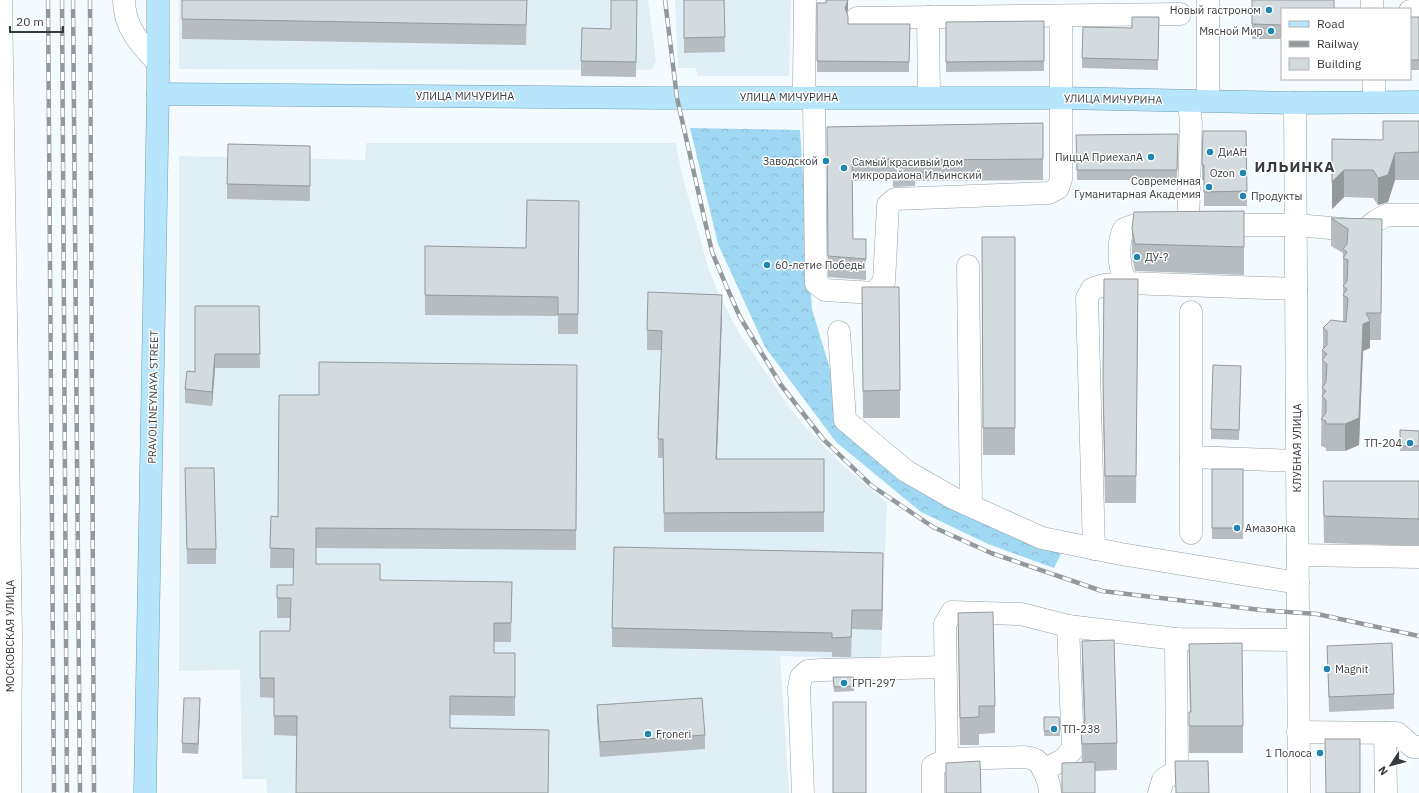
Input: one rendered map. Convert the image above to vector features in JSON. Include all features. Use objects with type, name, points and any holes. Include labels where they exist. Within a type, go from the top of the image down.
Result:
[{"type":"main road","name":"PRAVOLINEYNAYA STREET","points":[[145,793],[158,94],[158,0]]},
{"type":"main road","name":"УЛИЦА МИЧУРИНА","points":[[158,94],[671,98],[929,97],[1199,100],[1295,103],[1419,102]]},
{"type":"street","points":[[124,0],[124,8],[133,34],[158,63]]},
{"type":"street","points":[[805,0],[804,83],[808,97],[816,282],[824,290],[874,293],[884,282],[888,205],[895,199],[1049,193],[1058,188],[1061,179],[1061,16]]},
{"type":"street","points":[[1188,224],[1191,124],[1199,100],[1208,0]]},
{"type":"street","name":"МОСКОВСКАЯ УЛИЦА","points":[[1,12],[11,636],[7,791]]},
{"type":"street","points":[[857,18],[1180,14]]},
{"type":"street","points":[[928,17],[929,97]]},
{"type":"street","points":[[1374,80],[1374,102]]},
{"type":"street","name":"КЛУБНАЯ УЛИЦА","points":[[1295,103],[1299,793]]},
{"type":"street","points":[[1128,283],[1121,272],[1120,235],[1124,229],[1138,224],[1296,225],[1353,230],[1366,229],[1387,215],[1419,215]]},
{"type":"street","points":[[968,266],[971,506]]},
{"type":"street","points":[[1094,549],[1087,298],[1092,289],[1104,285],[1128,283],[1296,289]]},
{"type":"street","points":[[1191,312],[1191,533]]},
{"type":"street","points":[[839,332],[845,420],[906,471],[953,498],[1042,538],[1208,570],[1298,583]]},
{"type":"street","points":[[1191,457],[1297,461]]},
{"type":"street","points":[[1298,555],[1419,557]]},
{"type":"street","points":[[947,758],[945,624],[952,612],[1021,614],[1068,626],[1176,639],[1298,640]]},
{"type":"street","points":[[1043,770],[1063,760],[1073,749],[1068,626]]},
{"type":"street","points":[[1159,793],[1163,780],[1177,770],[1176,639]]},
{"type":"street","points":[[803,793],[799,688],[801,677],[808,671],[821,670],[945,667]]},
{"type":"street","points":[[1298,732],[1397,733],[1413,747],[1419,747]]},
{"type":"street","points":[[1385,733],[1386,793]]},
{"type":"street","points":[[933,793],[933,766],[947,758],[1024,756],[1036,760],[1043,770],[1050,788],[1050,793]]},
{"type":"shaded area","points":[[179,0],[648,0],[656,61],[651,70],[179,69]]},
{"type":"shaded area","points":[[675,0],[791,0],[789,76],[698,76],[695,68],[678,68]]},
{"type":"shaded area","points":[[366,143],[676,143],[681,171],[708,267],[719,294],[739,333],[790,408],[804,425],[838,461],[887,503],[881,659],[780,656],[789,793],[267,793],[266,779],[242,779],[240,670],[179,671],[179,156],[365,160]]},
{"type":"green space","points":[[690,128],[800,130],[812,309],[835,386],[833,413],[879,461],[1063,550],[1054,568],[988,544],[921,512],[836,442],[765,347],[718,244]]},
{"type":"building","points":[[182,0],[527,0],[526,25],[182,19]]},
{"type":"building","points":[[611,0],[637,0],[636,62],[581,61],[582,28],[611,29]]},
{"type":"building","points":[[684,0],[724,0],[725,37],[684,38]]},
{"type":"building","points":[[826,0],[848,0],[845,8],[848,16],[848,24],[910,24],[909,62],[817,61],[817,3],[826,3]]},
{"type":"building","points":[[1252,0],[1334,0],[1334,8],[1281,8],[1281,25],[1252,24]]},
{"type":"building","points":[[1132,17],[1159,17],[1158,60],[1082,58],[1083,27],[1132,28]]},
{"type":"building","points":[[1411,17],[1419,17],[1419,60],[1411,60]]},
{"type":"building","points":[[1044,21],[1044,61],[946,62],[946,22]]},
{"type":"building","points":[[1383,121],[1419,121],[1419,152],[1395,153],[1388,175],[1378,178],[1373,170],[1344,170],[1332,182],[1332,139],[1383,140]]},
{"type":"building","points":[[1043,123],[1043,159],[915,160],[915,165],[893,166],[893,159],[852,160],[853,239],[866,239],[866,259],[828,256],[827,127]]},
{"type":"building","points":[[1203,131],[1246,131],[1247,191],[1204,192],[1204,165],[1202,165]]},
{"type":"building","points":[[1178,134],[1177,170],[1077,170],[1076,135]]},
{"type":"building","points":[[228,144],[310,146],[310,186],[227,184]]},
{"type":"building","points":[[527,200],[579,201],[578,314],[558,314],[558,297],[425,295],[425,246],[526,248]]},
{"type":"building","points":[[1244,211],[1244,247],[1135,244],[1132,229],[1134,212]]},
{"type":"building","points":[[1331,218],[1382,219],[1381,313],[1366,313],[1370,321],[1363,324],[1359,418],[1345,424],[1326,424],[1326,421],[1321,419],[1326,413],[1326,400],[1322,396],[1326,391],[1322,388],[1326,382],[1327,364],[1322,360],[1327,354],[1322,350],[1327,345],[1327,331],[1323,328],[1331,320],[1346,322],[1348,298],[1343,295],[1347,289],[1343,286],[1347,281],[1348,260],[1343,258],[1347,252],[1343,249],[1347,244],[1348,229]]},
{"type":"building","points":[[982,237],[1015,237],[1015,428],[983,428]]},
{"type":"building","points":[[1104,279],[1138,279],[1136,476],[1105,476],[1103,382]]},
{"type":"building","points":[[862,287],[899,287],[900,390],[863,391]]},
{"type":"building","points":[[648,292],[722,295],[716,459],[824,459],[824,512],[664,513],[663,439],[658,439],[662,331],[647,330]]},
{"type":"building","points":[[195,306],[259,306],[260,354],[215,354],[212,392],[185,389],[187,371],[195,372]]},
{"type":"building","points":[[319,362],[577,365],[576,530],[316,528],[316,564],[380,564],[380,580],[512,582],[511,623],[494,623],[494,653],[515,653],[515,697],[450,696],[450,728],[549,730],[548,793],[296,793],[297,716],[274,716],[274,678],[260,678],[260,631],[290,631],[291,598],[277,598],[277,585],[293,585],[294,549],[270,548],[271,516],[278,517],[279,395],[319,395]]},
{"type":"building","points":[[1213,365],[1241,366],[1239,430],[1211,429]]},
{"type":"building","name":"ТП-204","points":[[1400,430],[1419,431],[1419,446],[1400,446]]},
{"type":"building","points":[[185,468],[214,468],[216,549],[187,549]]},
{"type":"building","points":[[1212,469],[1243,469],[1243,528],[1212,528]]},
{"type":"building","points":[[1323,481],[1419,481],[1419,519],[1324,516]]},
{"type":"building","points":[[614,547],[883,553],[882,610],[852,610],[851,637],[832,638],[832,633],[612,628]]},
{"type":"building","points":[[993,612],[995,706],[979,706],[979,717],[960,718],[958,613]]},
{"type":"building","points":[[1114,640],[1117,743],[1082,744],[1081,731],[1085,721],[1082,641]]},
{"type":"building","points":[[1242,643],[1243,726],[1189,726],[1189,712],[1191,712],[1189,644]]},
{"type":"building","points":[[1392,643],[1394,694],[1329,697],[1327,646]]},
{"type":"building","points":[[833,677],[854,677],[854,686],[834,687]]},
{"type":"building","points":[[184,698],[200,698],[198,744],[182,743]]},
{"type":"building","points":[[702,698],[705,735],[600,742],[597,705]]},
{"type":"building","points":[[833,702],[866,702],[866,793],[833,793]]},
{"type":"building","points":[[1044,717],[1059,717],[1060,730],[1044,731]]},
{"type":"building","points":[[1325,739],[1360,739],[1360,793],[1326,793]]},
{"type":"building","points":[[980,761],[981,793],[946,793],[946,763]]},
{"type":"building","points":[[1175,761],[1208,761],[1209,793],[1176,793]]},
{"type":"building","points":[[1095,762],[1095,793],[1062,793],[1062,763]]},
{"type":"railway","points":[[48,0],[54,793]]},
{"type":"railway","points":[[62,0],[67,793]]},
{"type":"railway","points":[[73,0],[80,793]]},
{"type":"railway","points":[[90,0],[94,793]]},
{"type":"railway","points":[[665,0],[677,98],[712,252],[728,290],[740,317],[781,385],[823,439],[872,486],[933,527],[991,553],[1102,591],[1261,610],[1317,614],[1419,636]]},
{"type":"place","name":"Новый гастроном","points":[[1269,10]]},
{"type":"place","name":"Мясной Мир","points":[[1271,31]]},
{"type":"place","name":"ДиАН","points":[[1210,152]]},
{"type":"place","name":"ПиццА ПриехалА","points":[[1151,157]]},
{"type":"place","name":"Заводской","points":[[826,161]]},
{"type":"place","name":"Самый красивый дом микрорайона Ильинский","points":[[844,168]]},
{"type":"place","name":"Ozon","points":[[1243,173]]},
{"type":"place","name":"Современная Гуманитарная Академия","points":[[1209,187]]},
{"type":"place","name":"Продукты","points":[[1243,196]]},
{"type":"place","name":"ДУ-?","points":[[1137,257]]},
{"type":"place","name":"60-летие Победы","points":[[767,265]]},
{"type":"place","name":"ТП-204","points":[[1410,443]]},
{"type":"place","name":"Амазонка","points":[[1237,528]]},
{"type":"place","name":"Magnit","points":[[1327,669]]},
{"type":"place","name":"ГРП-297","points":[[844,683]]},
{"type":"place","name":"ТП-238","points":[[1054,729]]},
{"type":"place","name":"Froneri","points":[[648,734]]},
{"type":"place","name":"1 Полоса","points":[[1320,753]]},
{"type":"district","name":"ИЛЬИНКА","points":[[1295,167]]}]
